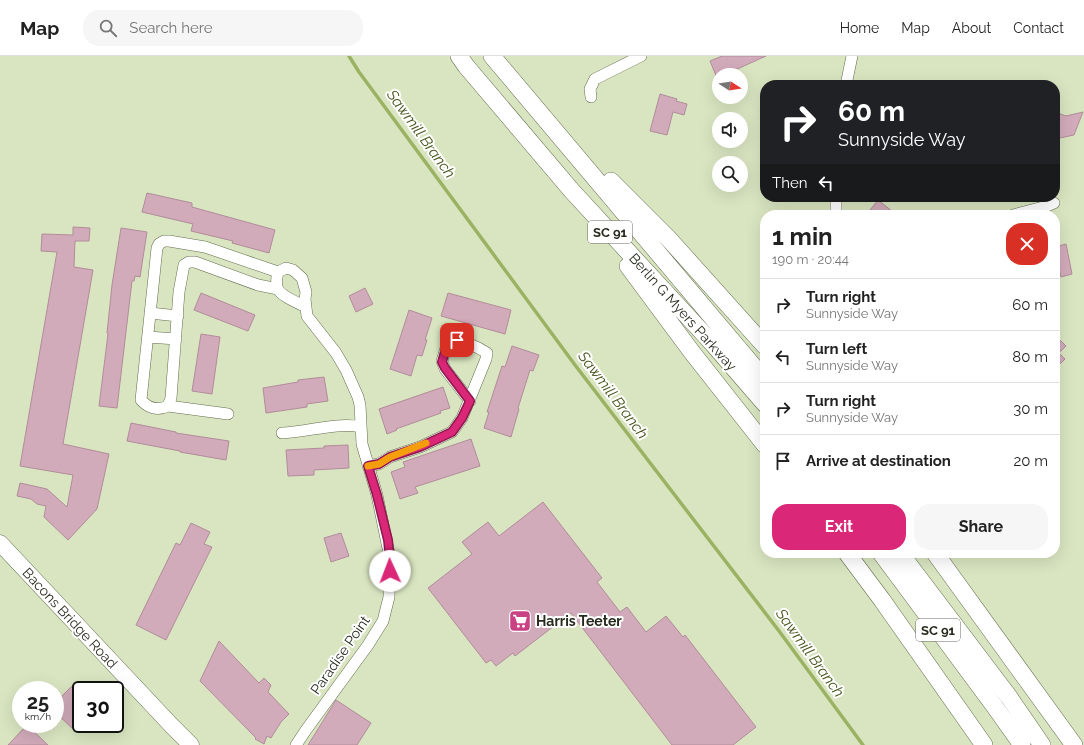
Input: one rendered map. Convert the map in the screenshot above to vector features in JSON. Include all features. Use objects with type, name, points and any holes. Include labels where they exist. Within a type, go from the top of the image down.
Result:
[{"type":"main road","name":"Berlin G Myers Parkway","points":[[459,56],[572,190],[714,345],[760,398]]},
{"type":"main road","name":"Berlin G Myers Parkway","points":[[492,56],[760,374]]},
{"type":"main road","points":[[532,102],[668,238],[760,340]]},
{"type":"main road","points":[[572,190],[691,350],[760,439]]},
{"type":"main road","name":"Bacons Bridge Road","points":[[0,543],[191,745]]},
{"type":"main road","points":[[851,558],[984,745]]},
{"type":"main road","name":"SC 91","points":[[885,558],[1002,702],[1042,745]]},
{"type":"main road","name":"SC 91","points":[[903,558],[1002,702],[1022,745]]},
{"type":"main road","points":[[939,558],[1074,745]]},
{"type":"street","points":[[591,97],[590,89],[595,79],[641,56]]},
{"type":"street","points":[[847,80],[852,56]]},
{"type":"street","points":[[1032,210],[1054,203]]},
{"type":"street","points":[[228,414],[168,406],[163,408],[152,408],[145,405],[141,400],[157,248],[159,244],[164,241],[180,242],[205,247],[278,272],[276,279],[278,289]]},
{"type":"street","points":[[168,406],[171,398],[184,265],[189,262],[195,262],[258,285],[278,289],[285,295],[306,307]]},
{"type":"street","name":"Paradise Point","points":[[278,272],[286,268],[293,270],[302,278],[306,292],[307,316],[336,354],[346,370],[358,397],[360,405],[362,444],[377,495],[390,558],[389,598],[383,621],[368,645],[296,745]]},
{"type":"street","points":[[150,313],[178,316]]},
{"type":"street","points":[[148,337],[176,339]]},
{"type":"street","points":[[368,466],[379,464],[390,457],[420,447],[452,432],[462,418],[470,401],[486,360],[487,353],[457,340],[451,341],[446,348],[442,362],[470,401]]},
{"type":"street","points":[[282,433],[351,425],[361,427]]},
{"type":"building","points":[[722,56],[766,56],[739,68],[713,68],[710,61]]},
{"type":"building","points":[[660,94],[677,99],[676,101],[687,104],[684,115],[673,112],[667,135],[650,131]]},
{"type":"building","points":[[1083,112],[1074,135],[1060,138],[1060,114],[1066,116]]},
{"type":"building","points":[[147,193],[192,203],[192,207],[275,230],[269,253],[232,243],[233,241],[191,231],[193,224],[142,212]]},
{"type":"building","points":[[876,202],[881,202],[891,210],[870,210]]},
{"type":"building","points":[[73,227],[90,228],[89,241],[75,241],[74,267],[93,270],[63,444],[109,454],[97,509],[68,540],[44,517],[46,506],[37,504],[31,499],[17,496],[20,483],[47,489],[67,507],[73,475],[20,466],[57,252],[41,251],[42,234],[73,235]]},
{"type":"building","points":[[121,228],[147,232],[140,277],[135,276],[134,281],[132,281],[117,408],[99,406],[112,285]]},
{"type":"building","points":[[1066,244],[1072,274],[1061,277],[1060,272],[1060,246]]},
{"type":"building","points":[[365,288],[373,304],[356,312],[349,296]]},
{"type":"building","points":[[201,293],[255,315],[248,331],[194,310]]},
{"type":"building","points":[[448,293],[511,310],[505,334],[441,316]]},
{"type":"building","points":[[409,310],[432,318],[422,356],[417,355],[411,376],[390,369]]},
{"type":"building","points":[[201,334],[220,337],[212,394],[192,391]]},
{"type":"building","points":[[1060,340],[1066,346],[1060,352]]},
{"type":"building","points":[[512,346],[539,355],[533,371],[530,370],[511,437],[484,428],[489,412],[487,412],[502,366],[505,367]]},
{"type":"building","points":[[1060,354],[1065,359],[1060,364]]},
{"type":"building","points":[[324,377],[328,401],[307,404],[307,407],[266,413],[263,388],[298,382],[298,380]]},
{"type":"building","points":[[443,387],[450,408],[387,434],[379,409]]},
{"type":"building","points":[[131,423],[176,433],[229,441],[226,460],[127,441]]},
{"type":"building","points":[[471,439],[480,466],[415,487],[418,493],[400,499],[391,472],[405,467],[403,462]]},
{"type":"building","points":[[348,445],[349,468],[314,470],[314,475],[288,476],[286,450]]},
{"type":"building","points":[[543,502],[602,578],[597,582],[620,612],[627,607],[646,632],[666,616],[683,637],[685,635],[756,727],[733,745],[672,745],[571,613],[515,656],[513,653],[496,666],[491,660],[486,663],[428,588],[472,554],[462,542],[488,522],[499,536]]},
{"type":"building","points":[[191,523],[210,532],[204,544],[212,547],[166,640],[136,625],[176,543],[180,545]]},
{"type":"building","points":[[341,533],[349,556],[331,562],[324,538]]},
{"type":"building","points":[[219,641],[259,683],[264,678],[271,685],[268,692],[289,714],[281,722],[271,738],[267,736],[264,744],[255,739],[256,738],[200,681]]},
{"type":"building","points":[[72,686],[72,728],[64,721],[64,694]]},
{"type":"building","points":[[336,700],[371,723],[357,745],[308,745]]},
{"type":"building","points":[[19,733],[35,733],[48,745],[8,745]]},
{"type":"waterway","name":"Sawmill Branch","points":[[349,56],[359,72],[575,365],[779,631],[863,745]]},
{"type":"slow traffic","points":[[368,466],[379,464],[390,457],[420,447],[426,443]]},
{"type":"place","name":"Harris Teeter","points":[[520,621]]},
{"type":"route","points":[[390,571],[388,540],[368,466],[379,464],[390,457],[420,447],[452,432],[462,418],[470,401],[442,362],[446,348],[451,341],[457,340]]}]
